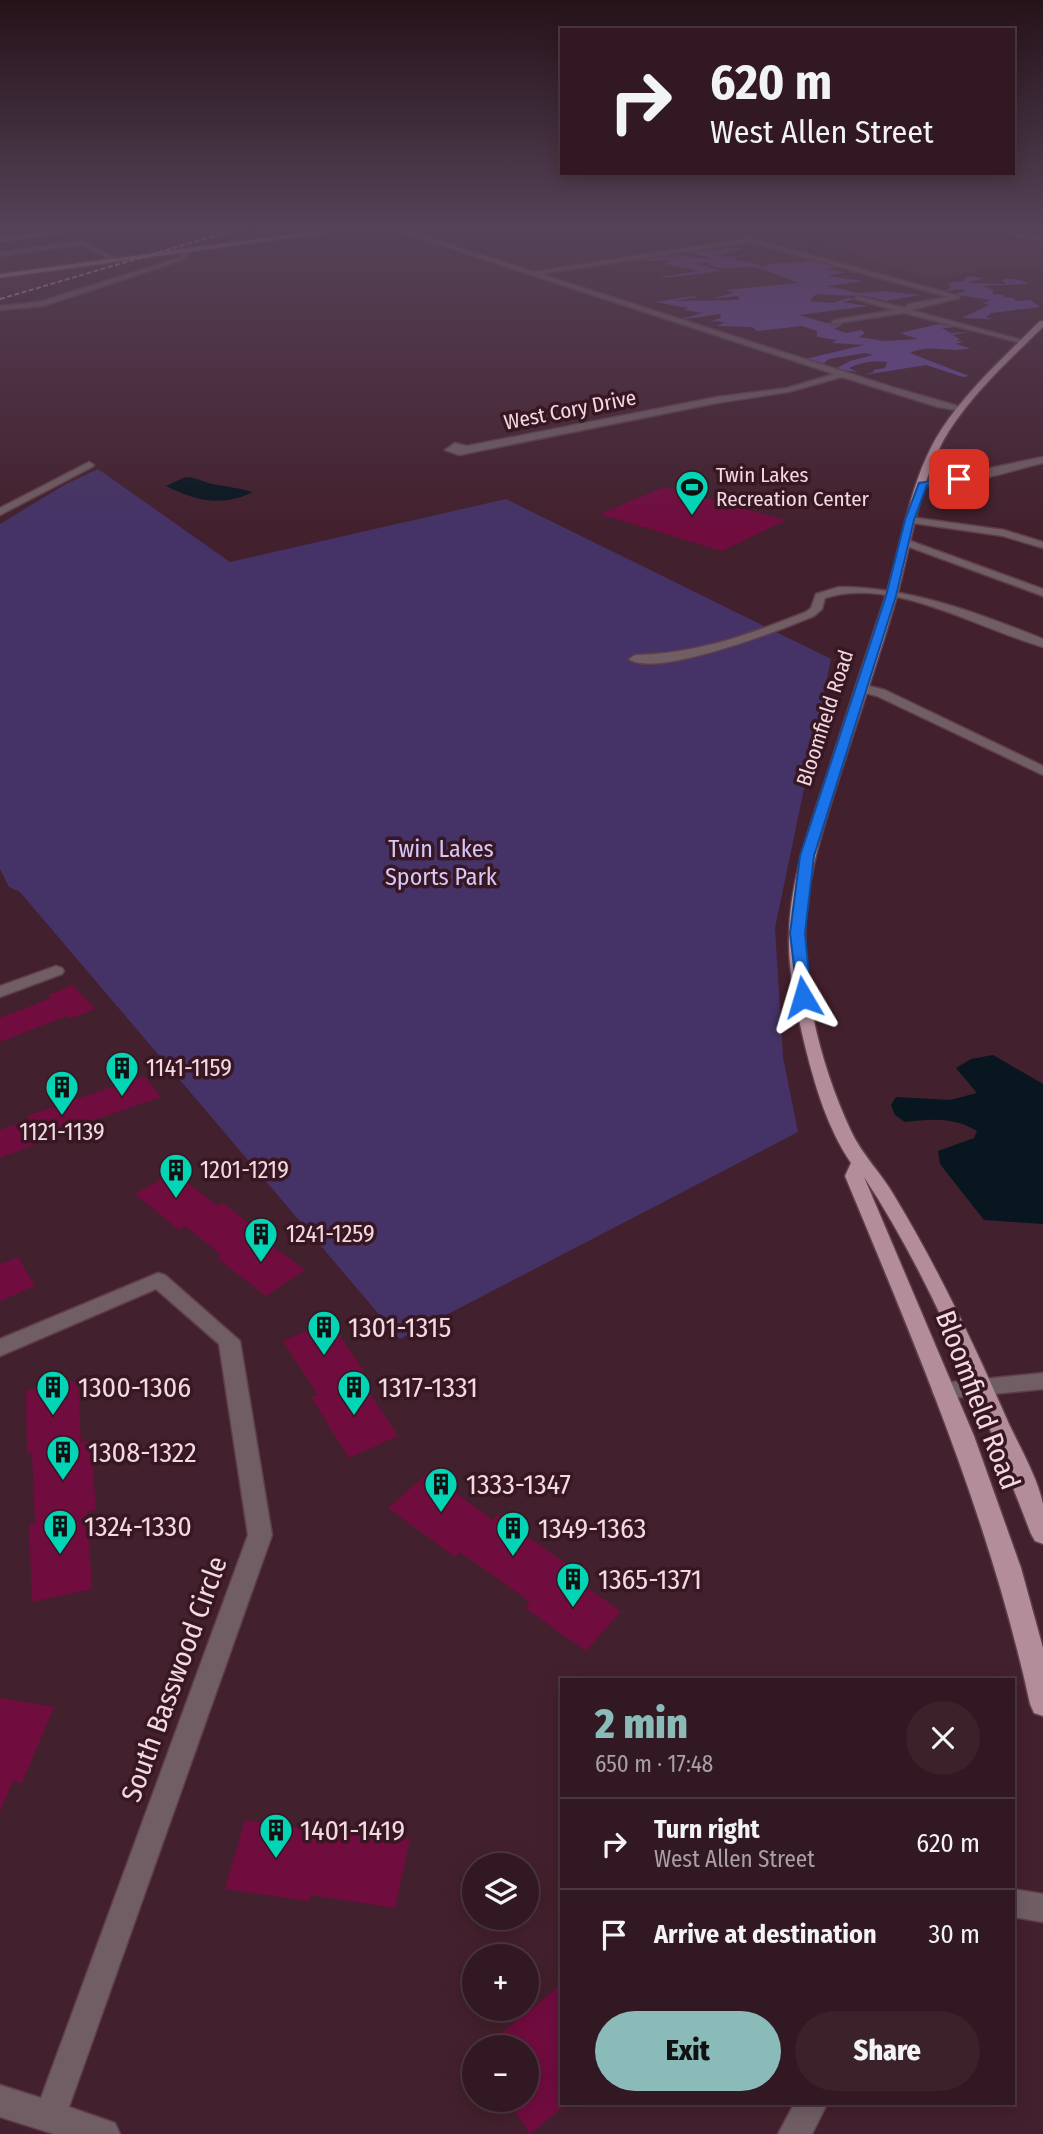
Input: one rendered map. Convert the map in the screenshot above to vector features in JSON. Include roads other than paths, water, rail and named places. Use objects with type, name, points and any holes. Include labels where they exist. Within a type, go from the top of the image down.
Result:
[{"type":"main road","name":"Bloomfield Road","points":[[1037,330],[994,369],[961,408],[944,432],[923,483],[910,520],[891,596],[807,856],[800,892],[797,949],[806,1016],[838,1119],[859,1165],[872,1174],[896,1214],[982,1387],[1043,1534]]},
{"type":"main road","name":"Bloomfield Road","points":[[859,1165],[854,1176],[943,1391],[1009,1563],[1043,1704]]},
{"type":"street","points":[[704,330],[941,405],[961,408]]},
{"type":"street","points":[[981,330],[1025,342]]},
{"type":"street","name":"West Cory Drive","points":[[469,448],[717,400],[788,390],[842,374]]},
{"type":"street","points":[[923,483],[942,483],[1043,460]]},
{"type":"street","points":[[1028,463],[1043,468]]},
{"type":"street","points":[[0,512],[89,465]]},
{"type":"street","points":[[910,520],[995,531],[1043,545]]},
{"type":"street","points":[[905,542],[1043,593]]},
{"type":"street","points":[[635,659],[672,658],[719,648],[810,614],[816,609],[820,596],[830,590],[858,590],[951,608],[1043,643]]},
{"type":"street","points":[[861,688],[881,693],[1043,771]]},
{"type":"street","points":[[0,992],[56,971]]},
{"type":"street","name":"South Basswood Circle","points":[[0,1348],[158,1280],[229,1340],[260,1535],[50,2117]]},
{"type":"street","points":[[943,1391],[1043,1381]]},
{"type":"street","points":[[1015,1903],[1043,1908]]},
{"type":"street","points":[[0,2101],[104,2134]]},
{"type":"street","points":[[793,2134],[810,2105]]},
{"type":"water","points":[[185,477],[253,492],[220,501],[188,495],[166,486]]},
{"type":"water","points":[[993,1055],[1043,1084],[1043,1224],[984,1220],[940,1164],[938,1151],[974,1138],[977,1131],[959,1123],[942,1120],[905,1122],[895,1115],[891,1105],[896,1097],[950,1100],[977,1093],[956,1068],[971,1059]]},
{"type":"place","name":"Twin Lakes Recreation Center","points":[[692,517]]},
{"type":"place","name":"1141-1159","points":[[122,1098]]},
{"type":"place","name":"1121-1139","points":[[62,1117]]},
{"type":"place","name":"1201-1219","points":[[176,1200]]},
{"type":"place","name":"1241-1259","points":[[261,1264]]},
{"type":"place","name":"1301-1315","points":[[324,1357]]},
{"type":"place","name":"1300-1306","points":[[53,1417]]},
{"type":"place","name":"1317-1331","points":[[354,1417]]},
{"type":"place","name":"1308-1322","points":[[63,1482]]},
{"type":"place","name":"1333-1347","points":[[441,1514]]},
{"type":"place","name":"1324-1330","points":[[60,1556]]},
{"type":"place","name":"1349-1363","points":[[513,1558]]},
{"type":"place","name":"1365-1371","points":[[573,1609]]},
{"type":"place","name":"1401-1419","points":[[276,1860]]},
{"type":"park label","name":"Twin Lakes Sports Park","points":[[441,863]]}]
